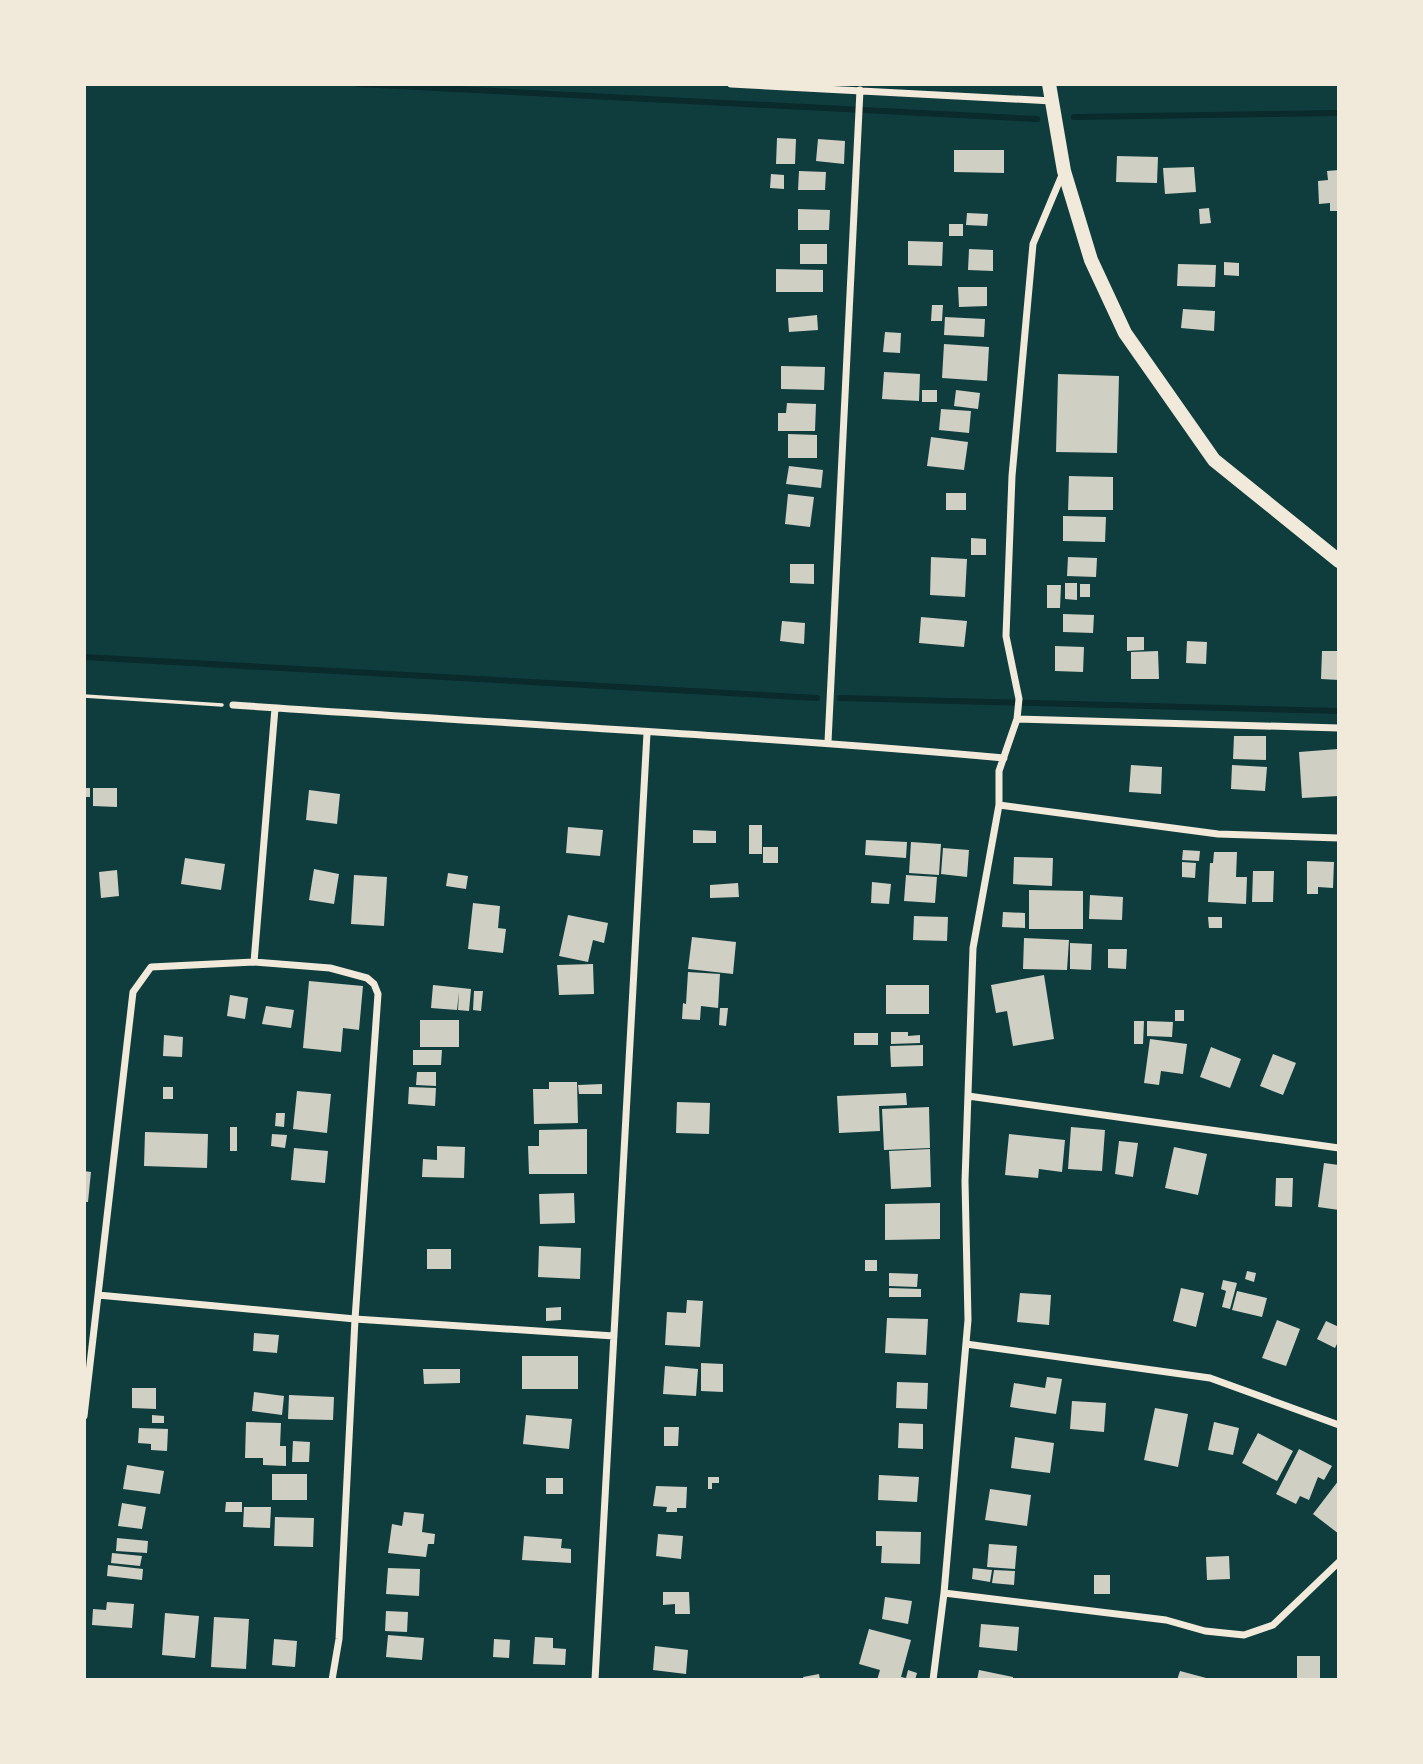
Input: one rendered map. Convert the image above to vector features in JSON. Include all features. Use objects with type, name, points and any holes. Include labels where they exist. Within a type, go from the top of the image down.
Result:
[{"type":"main road","points":[[1049,84],[1064,171],[1091,260],[1125,333],[1214,460],[1339,561]]},
{"type":"street","points":[[731,84],[1052,102]]},
{"type":"street","points":[[828,742],[860,93]]},
{"type":"street","points":[[933,1680],[944,1593],[968,1320],[965,1181],[973,948],[999,805],[999,771],[1017,719],[1019,699],[1006,636],[1012,476],[1033,244],[1064,171]]},
{"type":"street","points":[[233,705],[647,733],[828,742],[1004,758]]},
{"type":"street","points":[[254,962],[275,708]]},
{"type":"street","points":[[1017,719],[1339,727]]},
{"type":"street","points":[[595,1680],[647,733]]},
{"type":"street","points":[[999,805],[1218,834],[1339,838]]},
{"type":"street","points":[[84,1416],[133,992],[151,967],[254,962],[330,968],[367,978],[378,993],[355,1319],[339,1639],[332,1680]]},
{"type":"street","points":[[968,1096],[1339,1148]]},
{"type":"street","points":[[98,1295],[355,1319],[614,1336]]},
{"type":"street","points":[[966,1344],[1210,1378],[1339,1425]]},
{"type":"street","points":[[944,1593],[1166,1620],[1205,1631],[1244,1634],[1273,1625],[1339,1562]]},
{"type":"path","points":[[84,696],[233,705]]},
{"type":"building","points":[[777,138],[796,139],[795,164],[776,164]]},
{"type":"building","points":[[818,139],[845,141],[844,164],[816,161]]},
{"type":"building","points":[[954,150],[1004,150],[1004,173],[954,172]]},
{"type":"building","points":[[1117,156],[1158,157],[1157,183],[1116,182]]},
{"type":"building","points":[[1194,167],[1196,192],[1165,194],[1163,168]]},
{"type":"building","points":[[1339,170],[1339,211],[1330,211],[1330,203],[1319,204],[1318,181],[1328,180],[1327,171]]},
{"type":"building","points":[[799,171],[826,172],[825,190],[798,190]]},
{"type":"building","points":[[771,174],[784,175],[784,189],[770,188]]},
{"type":"building","points":[[1209,208],[1211,223],[1200,224],[1199,209]]},
{"type":"building","points":[[798,209],[830,210],[829,230],[798,230]]},
{"type":"building","points":[[967,213],[988,214],[987,226],[966,225]]},
{"type":"building","points":[[949,224],[963,224],[963,236],[949,236]]},
{"type":"building","points":[[908,241],[943,242],[942,266],[908,265]]},
{"type":"building","points":[[800,244],[827,244],[827,264],[800,264]]},
{"type":"building","points":[[969,249],[993,250],[993,271],[968,270]]},
{"type":"building","points":[[1224,262],[1239,263],[1239,276],[1224,275]]},
{"type":"building","points":[[1178,264],[1216,265],[1215,287],[1177,286]]},
{"type":"building","points":[[776,269],[823,270],[823,292],[776,292]]},
{"type":"building","points":[[958,287],[987,287],[987,306],[959,307]]},
{"type":"building","points":[[932,305],[943,305],[942,321],[931,321]]},
{"type":"building","points":[[1183,309],[1215,311],[1214,331],[1181,328]]},
{"type":"building","points":[[817,315],[818,330],[789,332],[788,318]]},
{"type":"building","points":[[945,317],[985,319],[984,337],[944,335]]},
{"type":"building","points":[[885,332],[901,333],[900,353],[883,352]]},
{"type":"building","points":[[944,344],[989,347],[987,381],[942,378]]},
{"type":"building","points":[[781,366],[825,367],[824,390],[781,389]]},
{"type":"building","points":[[884,372],[920,374],[919,401],[882,399]]},
{"type":"building","points":[[1058,374],[1119,376],[1117,453],[1056,452]]},
{"type":"building","points":[[922,390],[937,390],[937,402],[922,402]]},
{"type":"building","points":[[956,390],[980,393],[978,409],[954,406]]},
{"type":"building","points":[[787,403],[816,404],[815,431],[778,431],[778,413],[786,413]]},
{"type":"building","points":[[941,409],[971,411],[969,433],[939,430]]},
{"type":"building","points":[[788,434],[817,435],[817,458],[788,458]]},
{"type":"building","points":[[931,437],[968,442],[964,470],[927,466]]},
{"type":"building","points":[[789,466],[823,470],[821,488],[786,484]]},
{"type":"building","points":[[1069,476],[1113,477],[1113,510],[1068,510]]},
{"type":"building","points":[[946,493],[966,493],[966,510],[946,510]]},
{"type":"building","points":[[788,494],[814,497],[810,527],[785,524]]},
{"type":"building","points":[[1063,516],[1106,517],[1105,542],[1063,541]]},
{"type":"building","points":[[971,538],[986,539],[986,555],[971,555]]},
{"type":"building","points":[[931,557],[967,559],[965,597],[930,595]]},
{"type":"building","points":[[1068,557],[1097,558],[1096,577],[1067,576]]},
{"type":"building","points":[[790,564],[814,564],[814,584],[790,583]]},
{"type":"building","points":[[1065,583],[1077,583],[1077,600],[1065,599]]},
{"type":"building","points":[[1080,584],[1090,584],[1090,597],[1080,597]]},
{"type":"building","points":[[1047,585],[1061,585],[1060,608],[1047,608]]},
{"type":"building","points":[[1063,614],[1094,615],[1093,633],[1063,632]]},
{"type":"building","points":[[921,617],[967,621],[964,647],[919,643]]},
{"type":"building","points":[[782,621],[805,623],[804,644],[780,641]]},
{"type":"building","points":[[1127,637],[1144,637],[1144,650],[1127,651]]},
{"type":"building","points":[[1187,641],[1207,642],[1206,664],[1186,663]]},
{"type":"building","points":[[1055,646],[1084,647],[1083,672],[1055,671]]},
{"type":"building","points":[[1158,651],[1159,679],[1131,679],[1131,652]]},
{"type":"building","points":[[1322,651],[1339,651],[1339,680],[1321,679]]},
{"type":"building","points":[[1234,736],[1266,736],[1266,760],[1233,759]]},
{"type":"building","points":[[1338,749],[1339,796],[1302,798],[1299,752]]},
{"type":"building","points":[[1131,765],[1162,767],[1161,794],[1129,792]]},
{"type":"building","points":[[1232,765],[1267,767],[1265,791],[1231,789]]},
{"type":"building","points":[[84,788],[90,788],[90,797],[84,797]]},
{"type":"building","points":[[93,788],[117,788],[117,807],[93,806]]},
{"type":"building","points":[[309,790],[340,794],[337,824],[306,820]]},
{"type":"building","points":[[749,825],[762,825],[762,854],[749,854]]},
{"type":"building","points":[[568,827],[603,830],[600,856],[566,853]]},
{"type":"building","points":[[693,830],[716,831],[716,843],[693,843]]},
{"type":"building","points":[[866,840],[907,842],[906,858],[865,855]]},
{"type":"building","points":[[911,842],[941,844],[939,875],[909,873]]},
{"type":"building","points":[[763,847],[778,847],[778,863],[763,863]]},
{"type":"building","points":[[943,848],[969,850],[967,877],[941,874]]},
{"type":"building","points":[[1183,850],[1200,851],[1199,861],[1182,860]]},
{"type":"building","points":[[1214,852],[1237,852],[1236,877],[1247,877],[1246,904],[1208,902],[1210,863],[1213,863]]},
{"type":"building","points":[[1014,857],[1053,858],[1052,886],[1013,884]]},
{"type":"building","points":[[185,858],[225,864],[221,890],[181,884]]},
{"type":"building","points":[[1307,861],[1334,862],[1333,888],[1318,887],[1318,894],[1307,894]]},
{"type":"building","points":[[1182,862],[1196,863],[1195,878],[1182,877]]},
{"type":"building","points":[[314,869],[339,874],[334,904],[309,900]]},
{"type":"building","points":[[117,870],[119,896],[101,898],[99,872]]},
{"type":"building","points":[[1253,871],[1274,871],[1273,902],[1252,902]]},
{"type":"building","points":[[448,873],[468,876],[466,889],[446,886]]},
{"type":"building","points":[[354,875],[387,877],[384,926],[351,924]]},
{"type":"building","points":[[906,875],[937,877],[935,903],[904,901]]},
{"type":"building","points":[[872,882],[891,884],[889,904],[871,903]]},
{"type":"building","points":[[738,883],[739,897],[710,898],[710,885]]},
{"type":"building","points":[[1029,890],[1083,891],[1083,929],[1029,929]]},
{"type":"building","points":[[1090,895],[1123,897],[1122,920],[1089,919]]},
{"type":"building","points":[[473,903],[500,906],[498,928],[506,929],[503,953],[468,949]]},
{"type":"building","points":[[1003,912],[1025,913],[1025,928],[1002,927]]},
{"type":"building","points":[[568,915],[608,923],[604,943],[593,940],[588,962],[559,956]]},
{"type":"building","points":[[914,916],[948,917],[947,941],[913,940]]},
{"type":"building","points":[[1208,917],[1222,917],[1222,928],[1209,928]]},
{"type":"building","points":[[692,937],[736,942],[733,974],[688,969]]},
{"type":"building","points":[[1024,938],[1069,940],[1067,970],[1023,969]]},
{"type":"building","points":[[1070,943],[1092,944],[1091,970],[1070,969]]},
{"type":"building","points":[[1108,949],[1127,949],[1126,969],[1108,968]]},
{"type":"building","points":[[593,964],[594,994],[559,995],[557,965]]},
{"type":"building","points":[[688,972],[720,974],[718,1008],[701,1006],[700,1020],[682,1019]]},
{"type":"building","points":[[1044,975],[1054,1039],[1013,1046],[1007,1011],[996,1013],[991,985]]},
{"type":"building","points":[[309,981],[363,986],[359,1030],[343,1028],[341,1052],[303,1048]]},
{"type":"building","points":[[433,985],[471,989],[469,1011],[458,1010],[459,992],[457,1010],[431,1008]]},
{"type":"building","points":[[886,985],[929,985],[929,1014],[886,1014]]},
{"type":"building","points":[[474,991],[483,991],[481,1011],[473,1010]]},
{"type":"building","points":[[230,995],[248,998],[245,1019],[227,1016]]},
{"type":"building","points":[[266,1006],[294,1010],[291,1028],[262,1024]]},
{"type":"building","points":[[720,1008],[728,1008],[726,1026],[719,1025]]},
{"type":"building","points":[[1175,1010],[1184,1010],[1184,1021],[1175,1021]]},
{"type":"building","points":[[420,1020],[459,1020],[459,1047],[420,1047]]},
{"type":"building","points":[[1134,1021],[1144,1021],[1143,1044],[1134,1044]]},
{"type":"building","points":[[1147,1021],[1173,1022],[1172,1037],[1147,1036]]},
{"type":"building","points":[[891,1032],[908,1032],[908,1036],[920,1035],[920,1043],[891,1044]]},
{"type":"building","points":[[854,1033],[878,1033],[878,1045],[854,1045]]},
{"type":"building","points":[[164,1035],[183,1037],[182,1057],[163,1056]]},
{"type":"building","points":[[1150,1039],[1187,1044],[1183,1074],[1161,1071],[1159,1085],[1144,1083]]},
{"type":"building","points":[[923,1045],[923,1066],[891,1067],[890,1046]]},
{"type":"building","points":[[1211,1047],[1241,1059],[1230,1088],[1200,1077]]},
{"type":"building","points":[[413,1050],[442,1050],[441,1065],[413,1065]]},
{"type":"building","points":[[1273,1054],[1296,1063],[1283,1095],[1260,1086]]},
{"type":"building","points":[[417,1072],[436,1072],[436,1086],[416,1085]]},
{"type":"building","points":[[549,1082],[577,1082],[578,1123],[534,1124],[533,1089],[549,1089]]},
{"type":"building","points":[[602,1084],[602,1094],[579,1094],[578,1085]]},
{"type":"building","points":[[163,1087],[173,1087],[173,1099],[163,1099]]},
{"type":"building","points":[[409,1087],[436,1088],[435,1106],[408,1104]]},
{"type":"building","points":[[297,1091],[331,1094],[327,1133],[293,1129]]},
{"type":"building","points":[[906,1093],[907,1105],[879,1106],[880,1131],[839,1133],[837,1096]]},
{"type":"building","points":[[677,1102],[710,1103],[709,1134],[676,1133]]},
{"type":"building","points":[[929,1107],[930,1148],[884,1150],[882,1109]]},
{"type":"building","points":[[276,1113],[285,1113],[284,1127],[275,1126]]},
{"type":"building","points":[[230,1127],[237,1127],[237,1151],[230,1151]]},
{"type":"building","points":[[1071,1127],[1105,1130],[1102,1171],[1068,1169]]},
{"type":"building","points":[[587,1129],[587,1174],[529,1174],[528,1146],[539,1146],[539,1130]]},
{"type":"building","points":[[145,1132],[208,1134],[207,1168],[144,1166]]},
{"type":"building","points":[[272,1134],[287,1135],[285,1148],[271,1146]]},
{"type":"building","points":[[1009,1134],[1065,1140],[1062,1172],[1039,1169],[1038,1178],[1005,1175]]},
{"type":"building","points":[[1119,1141],[1138,1143],[1133,1177],[1115,1174]]},
{"type":"building","points":[[437,1146],[465,1147],[464,1178],[422,1177],[423,1159],[437,1160]]},
{"type":"building","points":[[1174,1147],[1207,1154],[1198,1195],[1165,1188]]},
{"type":"building","points":[[294,1148],[328,1151],[325,1183],[291,1180]]},
{"type":"building","points":[[930,1149],[931,1187],[891,1189],[889,1151]]},
{"type":"building","points":[[1324,1163],[1339,1165],[1339,1210],[1318,1207]]},
{"type":"building","points":[[84,1171],[91,1172],[88,1202],[84,1202]]},
{"type":"building","points":[[1276,1178],[1293,1178],[1292,1207],[1275,1206]]},
{"type":"building","points":[[574,1193],[575,1223],[540,1224],[539,1194]]},
{"type":"building","points":[[940,1203],[940,1239],[885,1240],[885,1204]]},
{"type":"building","points":[[539,1246],[581,1248],[580,1279],[538,1277]]},
{"type":"building","points":[[427,1249],[451,1249],[451,1269],[427,1269]]},
{"type":"building","points":[[865,1260],[877,1260],[877,1271],[865,1271]]},
{"type":"building","points":[[1247,1271],[1256,1273],[1254,1282],[1245,1279]]},
{"type":"building","points":[[889,1273],[918,1274],[917,1287],[889,1286]]},
{"type":"building","points":[[1223,1280],[1237,1283],[1230,1309],[1222,1307],[1226,1291],[1221,1289]]},
{"type":"building","points":[[889,1288],[921,1289],[921,1297],[889,1297]]},
{"type":"building","points":[[1181,1288],[1204,1293],[1196,1327],[1173,1321]]},
{"type":"building","points":[[1237,1291],[1267,1298],[1262,1317],[1232,1310]]},
{"type":"building","points":[[1020,1293],[1051,1295],[1049,1325],[1017,1322]]},
{"type":"building","points":[[687,1300],[703,1301],[700,1347],[665,1345],[667,1312],[686,1313]]},
{"type":"building","points":[[561,1307],[561,1320],[546,1321],[546,1308]]},
{"type":"building","points":[[887,1318],[928,1319],[926,1355],[885,1353]]},
{"type":"building","points":[[1277,1320],[1300,1329],[1286,1366],[1262,1358]]},
{"type":"building","points":[[1326,1321],[1339,1327],[1339,1340],[1335,1348],[1317,1339]]},
{"type":"building","points":[[254,1333],[279,1335],[277,1353],[253,1351]]},
{"type":"building","points":[[522,1356],[578,1356],[578,1389],[522,1389]]},
{"type":"building","points":[[701,1363],[723,1364],[723,1392],[701,1391]]},
{"type":"building","points":[[665,1366],[698,1369],[696,1396],[663,1394]]},
{"type":"building","points":[[423,1369],[460,1369],[460,1383],[424,1384]]},
{"type":"building","points":[[1047,1377],[1062,1379],[1056,1414],[1010,1407],[1014,1383],[1045,1388]]},
{"type":"building","points":[[897,1382],[928,1383],[927,1409],[896,1408]]},
{"type":"building","points":[[132,1388],[156,1388],[156,1409],[132,1408]]},
{"type":"building","points":[[254,1392],[284,1396],[282,1415],[252,1411]]},
{"type":"building","points":[[289,1395],[334,1397],[333,1420],[288,1419]]},
{"type":"building","points":[[1072,1401],[1106,1403],[1104,1432],[1070,1429]]},
{"type":"building","points":[[1155,1408],[1188,1414],[1178,1467],[1144,1460]]},
{"type":"building","points":[[152,1415],[164,1416],[164,1423],[152,1423]]},
{"type":"building","points":[[526,1415],[572,1419],[569,1449],[523,1444]]},
{"type":"building","points":[[246,1422],[281,1423],[280,1446],[286,1446],[286,1466],[263,1465],[263,1458],[245,1458]]},
{"type":"building","points":[[1214,1422],[1239,1428],[1233,1455],[1208,1450]]},
{"type":"building","points":[[899,1423],[923,1424],[923,1449],[898,1448]]},
{"type":"building","points":[[664,1427],[679,1427],[678,1446],[664,1446]]},
{"type":"building","points":[[139,1428],[168,1429],[167,1451],[151,1450],[151,1444],[138,1443]]},
{"type":"building","points":[[1258,1433],[1293,1451],[1277,1481],[1242,1463]]},
{"type":"building","points":[[1015,1437],[1054,1443],[1050,1473],[1011,1468]]},
{"type":"building","points":[[293,1441],[310,1442],[309,1462],[292,1462]]},
{"type":"building","points":[[1299,1449],[1332,1466],[1324,1480],[1318,1477],[1309,1500],[1300,1496],[1296,1504],[1276,1494]]},
{"type":"building","points":[[127,1465],[164,1471],[160,1494],[123,1489]]},
{"type":"building","points":[[272,1474],[307,1474],[307,1500],[272,1500]]},
{"type":"building","points":[[879,1475],[919,1477],[917,1502],[878,1500]]},
{"type":"building","points":[[708,1477],[719,1477],[719,1483],[712,1483],[712,1489],[708,1489]]},
{"type":"building","points":[[546,1478],[563,1478],[563,1494],[546,1494]]},
{"type":"building","points":[[1339,1480],[1339,1534],[1313,1514]]},
{"type":"building","points":[[656,1486],[687,1487],[686,1508],[677,1508],[677,1512],[666,1512],[667,1507],[653,1506]]},
{"type":"building","points":[[990,1489],[1031,1495],[1027,1526],[985,1520]]},
{"type":"building","points":[[226,1502],[242,1502],[242,1512],[225,1512]]},
{"type":"building","points":[[122,1503],[146,1507],[142,1529],[118,1526]]},
{"type":"building","points":[[244,1507],[271,1507],[270,1528],[243,1527]]},
{"type":"building","points":[[404,1512],[424,1514],[422,1532],[435,1534],[434,1544],[428,1544],[426,1557],[388,1553],[392,1524],[402,1526]]},
{"type":"building","points":[[275,1517],[314,1518],[313,1547],[274,1546]]},
{"type":"building","points":[[876,1531],[921,1532],[920,1564],[881,1563],[882,1546],[876,1546]]},
{"type":"building","points":[[658,1534],[683,1536],[681,1559],[656,1556]]},
{"type":"building","points":[[524,1536],[562,1539],[561,1548],[571,1549],[571,1563],[522,1560]]},
{"type":"building","points":[[117,1538],[148,1541],[147,1553],[116,1551]]},
{"type":"building","points":[[989,1544],[1017,1546],[1015,1569],[987,1567]]},
{"type":"building","points":[[112,1553],[142,1556],[140,1566],[111,1563]]},
{"type":"building","points":[[1229,1556],[1230,1579],[1207,1580],[1206,1557]]},
{"type":"building","points":[[108,1565],[143,1569],[142,1580],[107,1576]]},
{"type":"building","points":[[388,1568],[420,1569],[419,1596],[386,1594]]},
{"type":"building","points":[[973,1568],[992,1570],[990,1582],[972,1579]]},
{"type":"building","points":[[994,1570],[1015,1571],[1014,1585],[992,1583]]},
{"type":"building","points":[[1094,1575],[1110,1575],[1110,1594],[1094,1594]]},
{"type":"building","points":[[663,1592],[689,1592],[690,1614],[675,1614],[675,1604],[663,1605]]},
{"type":"building","points":[[885,1597],[912,1601],[908,1624],[882,1619]]},
{"type":"building","points":[[107,1602],[134,1604],[132,1628],[92,1625],[93,1609],[106,1610]]},
{"type":"building","points":[[386,1611],[408,1612],[407,1632],[385,1631]]},
{"type":"building","points":[[165,1613],[199,1616],[195,1658],[162,1655]]},
{"type":"building","points":[[214,1617],[249,1619],[246,1669],[211,1667]]},
{"type":"building","points":[[981,1624],[1019,1627],[1017,1651],[979,1647]]},
{"type":"building","points":[[869,1629],[911,1640],[901,1677],[906,1678],[908,1670],[917,1673],[915,1680],[877,1680],[880,1670],[859,1664]]},
{"type":"building","points":[[388,1635],[424,1638],[422,1660],[386,1657]]},
{"type":"building","points":[[535,1637],[553,1638],[553,1648],[566,1649],[565,1665],[533,1664]]},
{"type":"building","points":[[274,1639],[297,1641],[295,1667],[272,1665]]},
{"type":"building","points":[[494,1639],[510,1640],[509,1658],[493,1657]]},
{"type":"building","points":[[655,1646],[688,1650],[686,1674],[653,1670]]},
{"type":"building","points":[[1297,1656],[1320,1656],[1320,1680],[1297,1680]]},
{"type":"building","points":[[979,1670],[1013,1677],[1013,1680],[977,1680]]},
{"type":"building","points":[[1180,1671],[1210,1679],[1177,1680]]},
{"type":"building","points":[[819,1674],[820,1680],[804,1680],[803,1677]]},
{"type":"waterway","points":[[358,84],[1037,119]]},
{"type":"waterway","points":[[1074,117],[1339,113]]},
{"type":"waterway","points":[[84,657],[817,698]]},
{"type":"waterway","points":[[840,698],[1339,711]]}]
